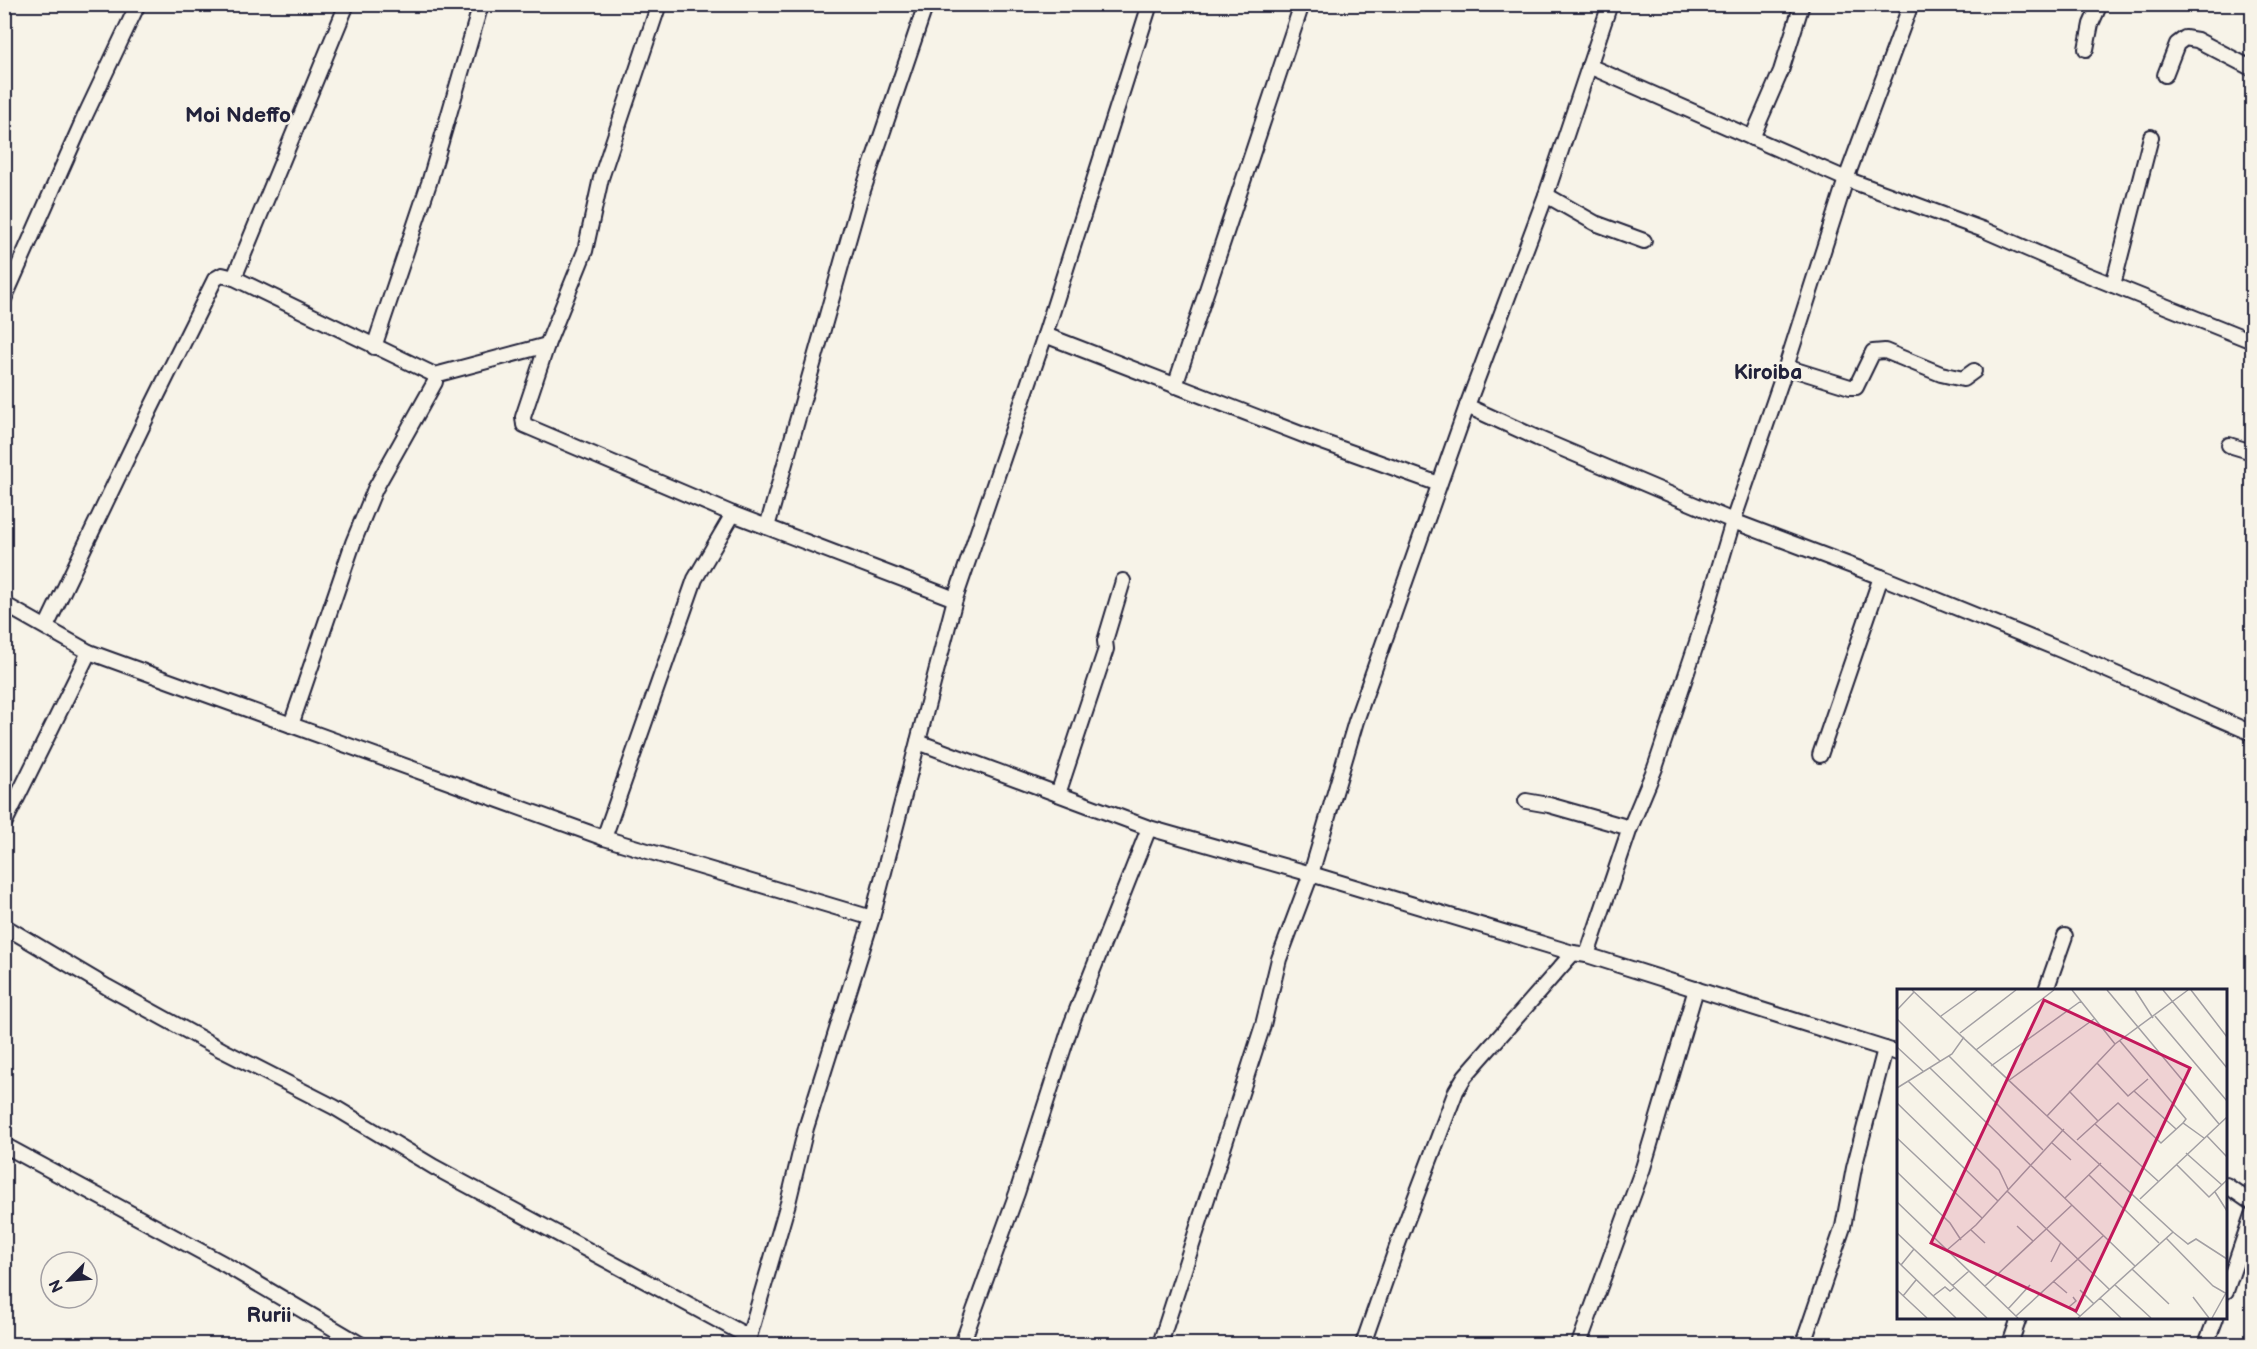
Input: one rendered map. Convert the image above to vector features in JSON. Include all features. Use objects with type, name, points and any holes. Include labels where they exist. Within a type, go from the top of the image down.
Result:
[{"type":"street","points":[[4,299],[85,116],[138,4]]},
{"type":"street","points":[[234,278],[347,4]]},
{"type":"street","points":[[374,347],[429,183],[482,4]]},
{"type":"street","points":[[659,4],[601,177],[585,251],[547,345],[523,417],[524,425],[733,514],[955,599]]},
{"type":"street","points":[[767,527],[859,202],[926,4]]},
{"type":"street","points":[[4,926],[107,987],[222,1050],[334,1107],[434,1167],[748,1341],[788,1203],[806,1128],[872,918],[955,599],[1045,335],[1150,4]]},
{"type":"street","points":[[1175,386],[1302,4]]},
{"type":"street","points":[[1160,1344],[1263,1025],[1279,959],[1311,874],[1356,721],[1467,406],[1546,195],[1610,4]]},
{"type":"street","points":[[1752,138],[1781,71],[1802,4]]},
{"type":"street","points":[[1587,955],[1630,828],[1666,736],[1733,521],[1786,367],[1846,179],[1911,4]]},
{"type":"street","points":[[2086,49],[2091,24],[2100,4]]},
{"type":"street","points":[[2165,75],[2177,44],[2185,38],[2197,40],[2251,68],[2253,63]]},
{"type":"street","points":[[1589,66],[1846,179],[1984,230],[2253,341]]},
{"type":"street","points":[[2113,285],[2151,137]]},
{"type":"street","points":[[1546,195],[1595,223],[1644,241]]},
{"type":"street","points":[[46,627],[150,408],[215,279],[222,275],[234,278],[435,375],[547,345]]},
{"type":"street","points":[[1045,335],[1311,438],[1439,484]]},
{"type":"street","points":[[1786,367],[1850,387],[1856,387],[1873,352],[1885,351],[1941,374],[1963,379],[1974,371]]},
{"type":"street","points":[[291,725],[353,543],[371,500],[435,382],[435,375]]},
{"type":"street","points":[[1467,406],[1733,521],[1881,577],[2063,651],[2253,733]]},
{"type":"street","points":[[2229,445],[2253,452]]},
{"type":"street","points":[[604,838],[695,579],[733,514]]},
{"type":"street","points":[[1820,755],[1881,577]]},
{"type":"street","points":[[1058,794],[1106,649],[1106,641],[1123,581]]},
{"type":"street","points":[[4,604],[89,652],[604,838],[872,918]]},
{"type":"street","points":[[4,824],[89,652]]},
{"type":"street","points":[[918,742],[1149,828],[1573,953],[1587,955],[1892,1051],[1854,1168],[1843,1227],[1803,1344]]},
{"type":"street","points":[[1526,801],[1550,805],[1630,828]]},
{"type":"street","points":[[962,1344],[1017,1192],[1071,1025],[1149,828]]},
{"type":"street","points":[[2046,989],[2065,936]]},
{"type":"street","points":[[1363,1344],[1456,1091],[1465,1076],[1573,953]]},
{"type":"street","points":[[1579,1344],[1643,1168],[1696,989]]},
{"type":"street","points":[[4,1145],[225,1264],[360,1344]]},
{"type":"street","points":[[2227,1186],[2253,1203]]},
{"type":"street","points":[[2227,1288],[2253,1215]]},
{"type":"street","points":[[2010,1344],[2018,1319]]},
{"type":"street","points":[[2206,1344],[2215,1319]]},
{"type":"district","name":"Moi Ndeffo","points":[[238,115]]},
{"type":"district","name":"Kiroiba","points":[[1768,372]]},
{"type":"district","name":"Rurii","points":[[269,1315]]}]
